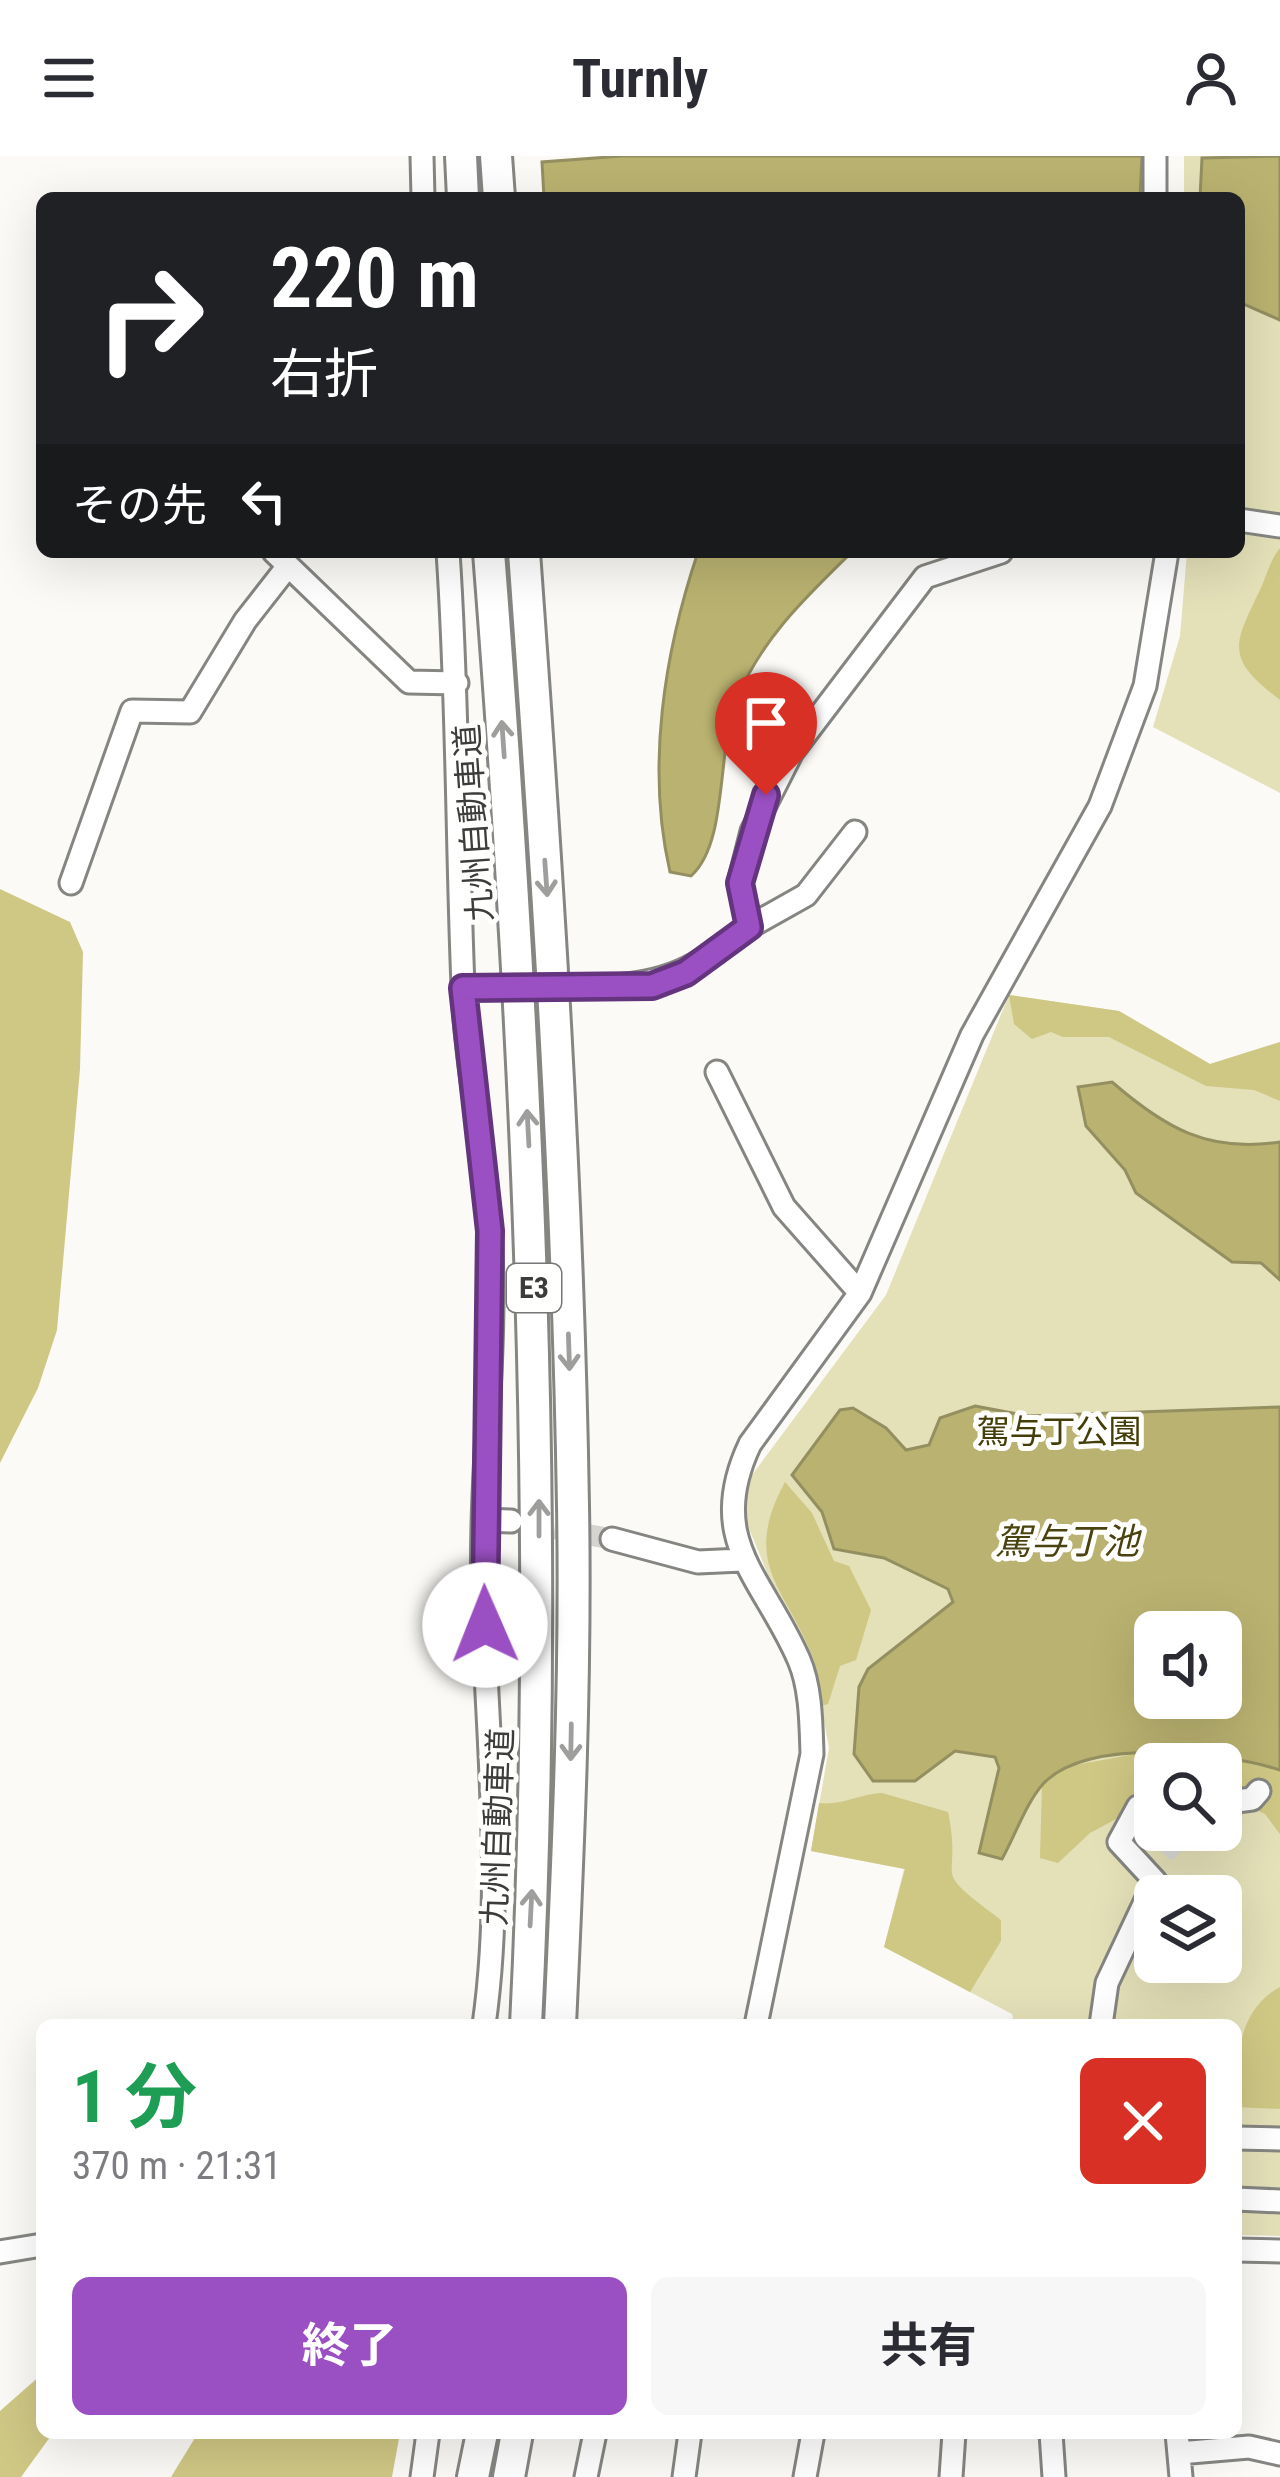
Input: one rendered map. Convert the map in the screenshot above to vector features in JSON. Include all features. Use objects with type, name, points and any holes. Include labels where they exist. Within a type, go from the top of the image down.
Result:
[{"type":"highway","points":[[460,156],[463,192]]},
{"type":"highway","points":[[496,156],[499,192]]},
{"type":"highway","name":"九州自動車道","points":[[489,558],[523,1030],[534,1282],[537,1729],[526,2019]]},
{"type":"highway","name":"九州自動車道","points":[[524,558],[560,1100],[574,1511],[571,1777],[560,2019]]},
{"type":"highway","points":[[473,2477],[481,2439]]},
{"type":"highway","points":[[508,2477],[516,2439]]},
{"type":"street","points":[[422,156],[423,192]]},
{"type":"street","points":[[1155,156],[1155,192]]},
{"type":"street","points":[[1245,521],[1280,526]]},
{"type":"street","points":[[448,558],[458,683],[466,988],[490,1231],[484,1520],[494,1769],[484,2019]]},
{"type":"street","points":[[749,927],[740,883],[748,848],[766,795],[792,752],[925,577],[983,558]]},
{"type":"street","points":[[757,2019],[812,1754],[811,1718],[802,1666],[742,1560],[731,1524],[737,1471],[750,1444],[860,1293],[972,1036],[1064,875],[1126,745],[1161,614],[1166,558]]},
{"type":"street","points":[[71,883],[132,711],[190,712],[281,559],[409,682],[458,683]]},
{"type":"street","points":[[466,988],[652,986],[686,973],[749,927],[806,895],[855,832]]},
{"type":"street","points":[[717,1072],[784,1207],[860,1293]]},
{"type":"street","points":[[484,1520],[511,1521]]},
{"type":"street","points":[[612,1539],[698,1562],[742,1560]]},
{"type":"street","points":[[1242,1800],[1252,1799],[1259,1791]]},
{"type":"street","points":[[1102,2019],[1107,1983],[1155,1881],[1119,1841],[1134,1814]]},
{"type":"street","points":[[1242,2138],[1280,2139]]},
{"type":"street","points":[[1242,2198],[1280,2201]]},
{"type":"street","points":[[0,2252],[36,2246]]},
{"type":"street","points":[[1242,2250],[1280,2252]]},
{"type":"street","points":[[422,2477],[427,2439]]},
{"type":"street","points":[[586,2477],[595,2439]]},
{"type":"street","points":[[684,2477],[689,2439]]},
{"type":"street","points":[[805,2477],[812,2439]]},
{"type":"street","points":[[951,2477],[954,2439]]},
{"type":"street","points":[[1052,2439],[1054,2477]]},
{"type":"street","points":[[1181,2477],[1178,2443],[1249,2447],[1280,2454]]},
{"type":"green space","points":[[1184,156],[1280,156],[1280,793],[1153,727],[1180,636],[1186,558],[1245,558],[1245,192],[1184,192]]},
{"type":"green space","name":"駕与丁公園","points":[[1009,995],[1119,1011],[1210,1064],[1280,1042],[1280,2236],[1242,2235],[1242,2019],[1013,2019],[1012,2014],[884,1947],[904,1869],[811,1851],[829,1748],[812,1658],[770,1580],[742,1511],[752,1475],[886,1295]]},
{"type":"shaded area","points":[[1280,548],[1280,700],[1250,673],[1239,650],[1244,625]]},
{"type":"shaded area","points":[[0,889],[70,922],[83,952],[80,1069],[57,1330],[38,1388],[0,1463]]},
{"type":"shaded area","points":[[1009,995],[1119,1011],[1210,1064],[1280,1042],[1280,1101],[1254,1090],[1206,1086],[1109,1037],[1063,1037],[1051,1032],[1032,1039],[1014,1024]]},
{"type":"shaded area","points":[[785,1482],[812,1513],[834,1561],[849,1566],[871,1610],[856,1660],[840,1666],[828,1704],[821,1706],[813,1659],[767,1557],[772,1511]]},
{"type":"shaded area","points":[[1134,1754],[1134,1809],[1090,1833],[1058,1863],[1040,1858],[1042,1785],[1064,1767]]},
{"type":"shaded area","points":[[1242,1757],[1280,1770],[1280,1834],[1265,1814],[1242,1803]]},
{"type":"shaded area","points":[[882,1793],[948,1812],[955,1881],[1001,1920],[1001,1941],[970,1992],[884,1947],[905,1869],[811,1851],[819,1803]]},
{"type":"shaded area","points":[[1280,1987],[1280,2109],[1242,2107],[1242,2038],[1265,1997]]},
{"type":"shaded area","points":[[36,2379],[36,2439],[49,2439],[21,2477],[0,2477],[0,2411]]},
{"type":"shaded area","points":[[194,2439],[399,2439],[392,2477],[171,2477]]},
{"type":"water","points":[[622,156],[1142,156],[1140,192],[544,192],[542,162]]},
{"type":"water","points":[[1280,156],[1280,320],[1245,305],[1245,192],[1200,192],[1202,158]]},
{"type":"water","points":[[696,558],[846,558],[787,620],[747,677],[731,720],[711,841],[691,876],[670,872],[659,792],[662,711]]},
{"type":"water","points":[[1112,1082],[1150,1112],[1189,1133],[1231,1144],[1280,1142],[1280,1280],[1261,1263],[1232,1262],[1136,1193],[1125,1170],[1086,1126],[1078,1087]]},
{"type":"water","name":"駕与丁池","points":[[975,1406],[1028,1416],[1280,1407],[1280,1770],[1242,1761],[1242,1743],[1134,1743],[1134,1753],[1091,1759],[1064,1769],[1043,1784],[1002,1859],[979,1853],[999,1768],[995,1757],[955,1751],[915,1781],[873,1781],[854,1754],[859,1687],[868,1669],[953,1602],[948,1589],[884,1558],[834,1549],[822,1512],[792,1475],[840,1410],[853,1408],[886,1428],[906,1450],[929,1445],[940,1418]]},
{"type":"building","points":[[1161,1851],[1181,1851],[1172,1861]]},
{"type":"tunnel","points":[[524,1523],[612,1539]]},
{"type":"route","points":[[485,1625],[490,1231],[471,1099],[463,988],[652,986],[686,973],[749,927],[740,883],[766,795]]}]
